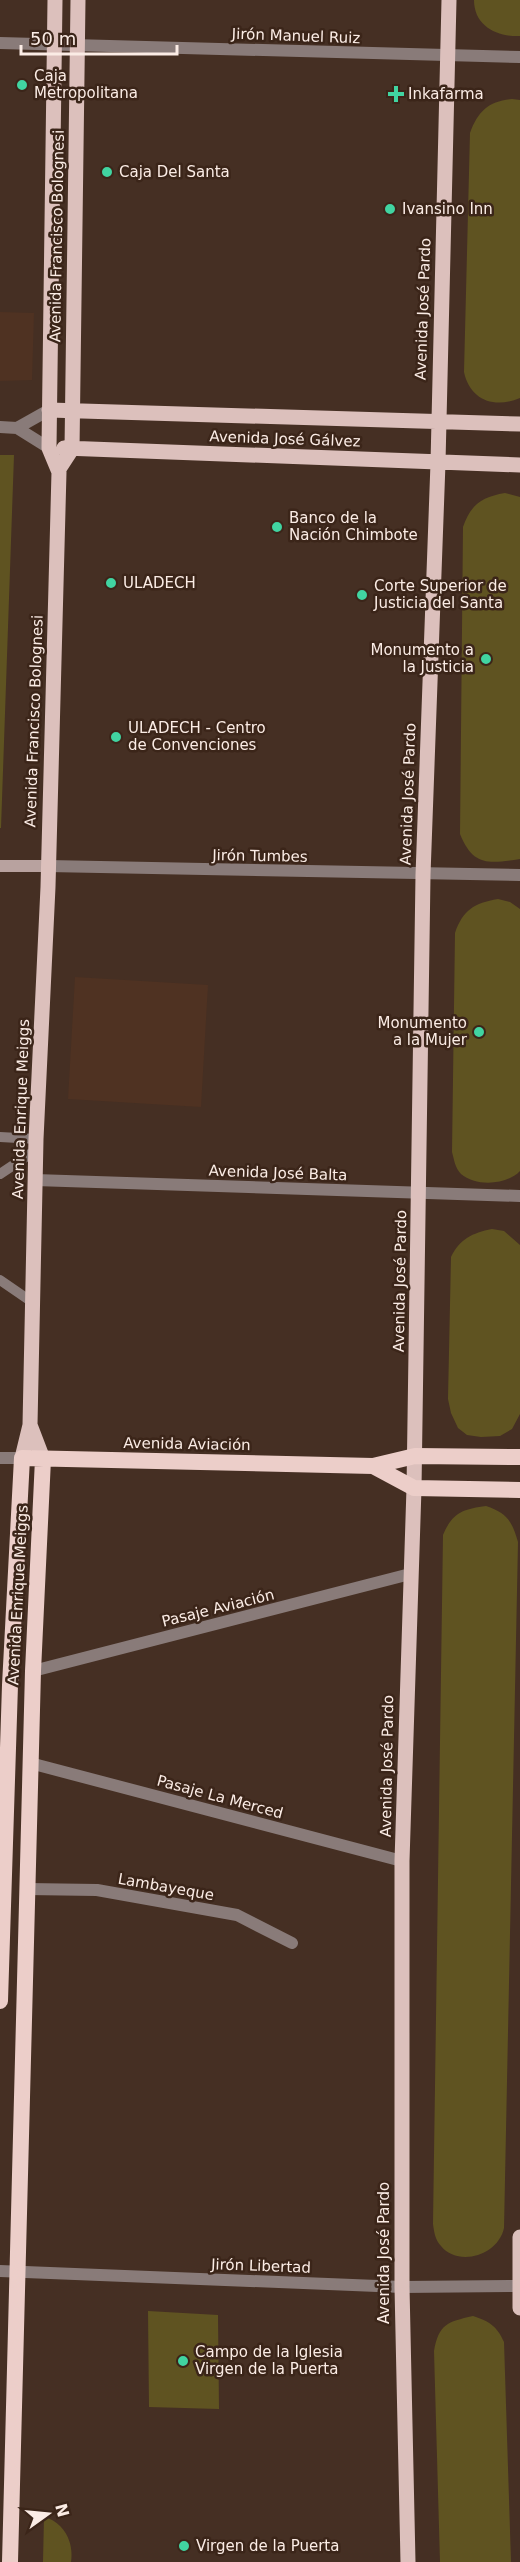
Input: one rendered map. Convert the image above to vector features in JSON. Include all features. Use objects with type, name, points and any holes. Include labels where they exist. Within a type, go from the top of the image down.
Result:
[{"type":"highway","name":"Avenida Aviación","points":[[22,1458],[373,1466],[415,1456],[520,1457]]},
{"type":"highway","name":"Avenida Enrique Meiggs","points":[[0,2001],[5,1684],[22,1458]]},
{"type":"highway","name":"Avenida Enrique Meiggs","points":[[10,2562],[30,1762],[43,1459]]},
{"type":"highway","name":"Avenida Aviación","points":[[373,1466],[414,1488],[520,1490]]},
{"type":"main road","name":"Avenida Francisco Bolognesi","points":[[48,866],[59,469],[49,448],[55,0]]},
{"type":"main road","name":"Avenida Francisco Bolognesi","points":[[72,448],[78,0]]},
{"type":"main road","name":"Avenida José Pardo","points":[[408,2562],[402,2287],[402,1861],[415,1456],[423,875],[438,463],[449,0]]},
{"type":"main road","name":"Avenida José Gálvez","points":[[49,410],[520,424]]},
{"type":"main road","name":"Avenida José Gálvez","points":[[49,448],[520,465]]},
{"type":"main road","points":[[59,469],[72,448]]},
{"type":"main road","name":"Jirón Tumbes","points":[[0,866],[48,866]]},
{"type":"main road","name":"Avenida Enrique Meiggs","points":[[22,1458],[30,1425],[36,1144],[48,866]]},
{"type":"main road","name":"Avenida Enrique Meiggs","points":[[30,1425],[43,1459]]},
{"type":"main road","points":[[520,2237],[520,2308]]},
{"type":"street","name":"Jirón Manuel Ruiz","points":[[0,43],[520,57]]},
{"type":"street","points":[[16,428],[49,410]]},
{"type":"street","points":[[0,427],[16,428],[49,448]]},
{"type":"street","name":"Jirón Tumbes","points":[[48,866],[423,875],[520,875]]},
{"type":"street","name":"Avenida José Balta","points":[[35,1180],[520,1196]]},
{"type":"street","name":"Avenida Aviación","points":[[0,1458],[22,1458]]},
{"type":"street","name":"Pasaje Aviación","points":[[33,1671],[410,1574]]},
{"type":"street","name":"Pasaje La Merced","points":[[30,1762],[402,1861]]},
{"type":"street","name":"Lambayeque","points":[[27,1889],[97,1890],[237,1915],[292,1943]]},
{"type":"street","name":"Jirón Libertad","points":[[0,2271],[402,2287],[520,2286]]},
{"type":"lane","points":[[0,1137],[36,1144]]},
{"type":"lane","points":[[0,1174],[36,1144]]},
{"type":"lane","points":[[0,1280],[32,1302]]},
{"type":"shaded area","points":[[474,0],[520,0],[520,36],[495,32],[488,28],[478,17]]},
{"type":"shaded area","points":[[520,100],[520,398],[501,403],[485,400],[478,395],[467,382],[464,372],[470,133],[485,109],[497,102]]},
{"type":"shaded area","points":[[0,312],[34,313],[32,380],[0,381]]},
{"type":"shaded area","points":[[0,455],[14,455],[1,828],[0,828]]},
{"type":"shaded area","points":[[505,493],[520,497],[520,859],[490,862],[470,852],[460,834],[463,527],[478,503]]},
{"type":"shaded area","points":[[498,899],[510,902],[520,909],[520,1171],[500,1182],[491,1183],[475,1181],[461,1174],[452,1152],[455,933],[470,909]]},
{"type":"shaded area","points":[[75,977],[208,985],[201,1107],[68,1099]]},
{"type":"shaded area","points":[[492,1229],[504,1231],[520,1245],[520,1414],[512,1429],[500,1436],[481,1437],[467,1435],[458,1428],[448,1399],[451,1257],[467,1238]]},
{"type":"shaded area","points":[[486,1506],[508,1519],[518,1542],[504,2228],[494,2246],[486,2252],[467,2257],[457,2256],[441,2246],[436,2238],[433,2224],[443,1535],[450,1522],[459,1513]]},
{"type":"shaded area","name":"Campo de la Iglesia Virgen de la Puerta","points":[[148,2311],[218,2315],[219,2409],[149,2407]]},
{"type":"shaded area","points":[[473,2316],[492,2325],[504,2342],[511,2562],[440,2562],[434,2351],[439,2335],[446,2326],[457,2320]]},
{"type":"shaded area","points":[[44,2517],[57,2523],[66,2534],[71,2547],[71,2562],[43,2562]]},
{"type":"place","name":"Caja Metropolitana","points":[[22,85]]},
{"type":"place","name":"Inkafarma","points":[[396,94]]},
{"type":"place","name":"Caja Del Santa","points":[[107,172]]},
{"type":"place","name":"Ivansino Inn","points":[[390,209]]},
{"type":"place","name":"Banco de la Nación Chimbote","points":[[277,527]]},
{"type":"place","name":"ULADECH","points":[[111,583]]},
{"type":"place","name":"Corte Superior de Justicia del Santa","points":[[362,595]]},
{"type":"place","name":"Monumento a la Justicia","points":[[486,659]]},
{"type":"place","name":"ULADECH - Centro de Convenciones","points":[[116,737]]},
{"type":"place","name":"Monumento a la Mujer","points":[[479,1032]]},
{"type":"place","name":"Campo de la Iglesia Virgen de la Puerta","points":[[183,2361]]},
{"type":"place","name":"Virgen de la Puerta","points":[[184,2546]]}]
